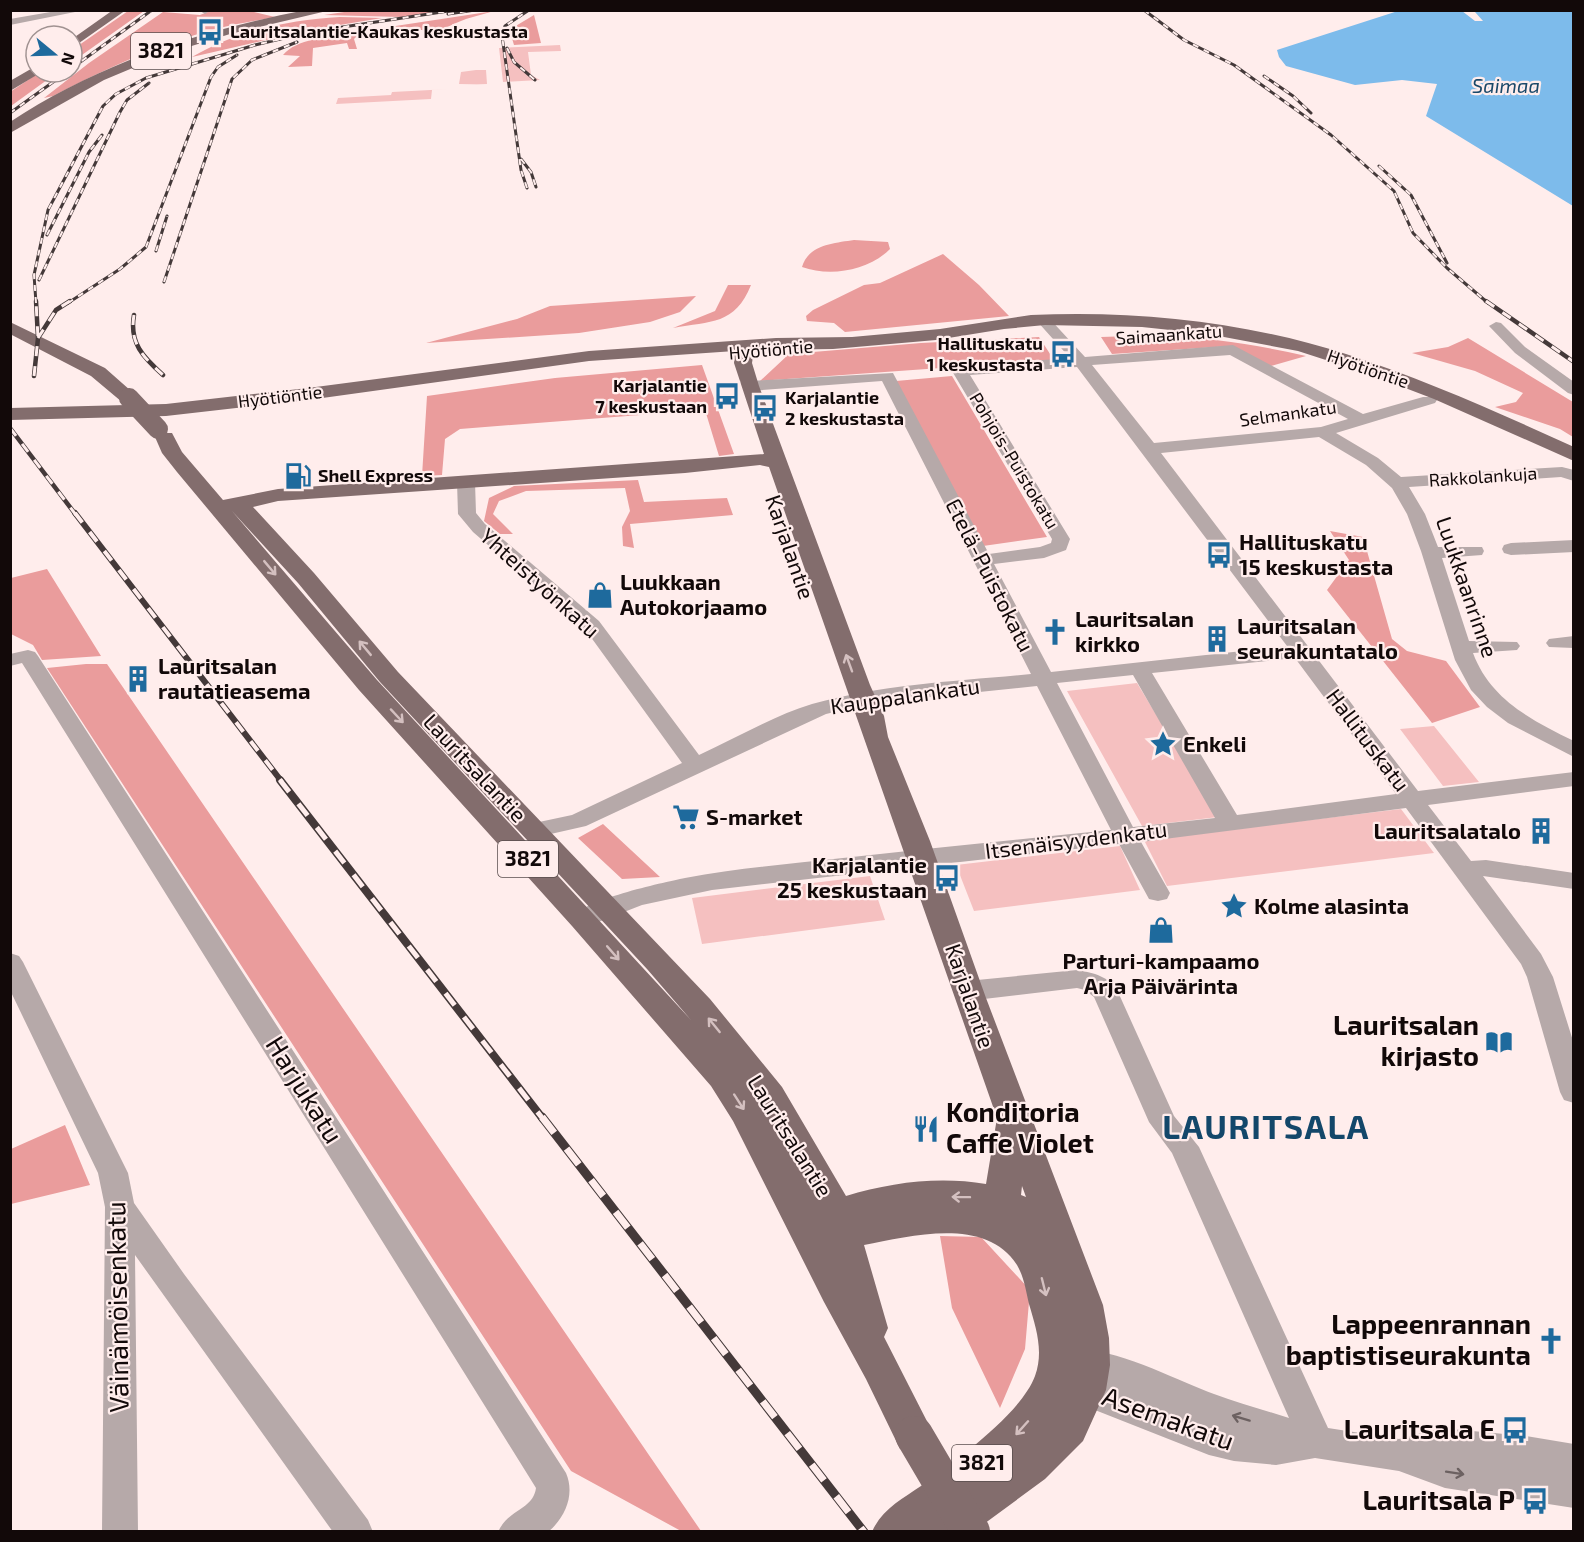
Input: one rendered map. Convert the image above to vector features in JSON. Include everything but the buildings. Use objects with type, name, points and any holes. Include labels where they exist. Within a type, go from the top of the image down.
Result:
[{"type":"main road","points":[[84,36],[121,10]]},
{"type":"main road","name":"3821","points":[[10,129],[26,117],[91,82],[159,51],[232,29],[326,10]]},
{"type":"main road","points":[[10,87],[24,78]]},
{"type":"main road","name":"Hyötiöntie","points":[[10,414],[176,409],[308,394],[547,361],[851,342],[1051,325],[1149,324],[1267,339],[1327,354],[1455,401],[1572,468]]},
{"type":"main road","name":"Lauritsalantie","points":[[10,327],[98,372],[129,398],[162,433],[183,448],[368,685],[594,913],[699,1007],[770,1096],[829,1226],[880,1366],[914,1435],[971,1532]]},
{"type":"main road","name":"Karjalantie","points":[[735,349],[743,363],[750,386],[767,463]]},
{"type":"main road","name":"Karjalantie","points":[[735,349],[767,463],[853,701],[854,720],[875,737],[921,857],[1014,1119],[1084,1305],[1090,1338],[1073,1373],[1069,1428],[1030,1465],[937,1532]]},
{"type":"main road","points":[[227,505],[278,495],[767,463]]},
{"type":"main road","name":"Lauritsalantie","points":[[227,505],[306,578],[389,677],[533,830],[594,913]]},
{"type":"main road","name":"Karjalantie","points":[[1014,1119],[1009,1219],[1044,1235],[1072,1272]]},
{"type":"main road","points":[[1009,1219],[1033,1167]]},
{"type":"main road","points":[[829,1226],[924,1220],[1009,1219]]},
{"type":"main road","points":[[1009,1219],[1042,1275],[1057,1338],[1073,1373]]},
{"type":"main road","name":"3821","points":[[893,1532],[1008,1443],[1073,1373]]},
{"type":"street","points":[[14,20],[81,10]]},
{"type":"street","name":"Hallituskatu","points":[[1051,325],[1149,449],[1526,951],[1540,977],[1574,1092]]},
{"type":"street","points":[[1496,326],[1520,350],[1574,390]]},
{"type":"street","name":"Saimaankatu","points":[[960,371],[1078,357],[1233,350],[1363,421]]},
{"type":"street","name":"Pohjois-Puistokatu","points":[[960,371],[1061,539],[1059,546],[1044,552],[983,560]]},
{"type":"street","name":"Etelä-Puistokatu","points":[[750,386],[887,376],[1043,678],[1158,893]]},
{"type":"street","name":"Selmankatu","points":[[1149,449],[1322,432],[1429,400]]},
{"type":"street","name":"Luukkaanrinne","points":[[1322,432],[1369,459],[1397,483],[1419,519],[1464,661],[1484,693],[1510,716],[1574,750]]},
{"type":"street","name":"Rakkolankuja","points":[[1397,483],[1572,468]]},
{"type":"street","name":"Yhteistyönkatu","points":[[466,482],[467,514],[479,528],[592,625],[695,766]]},
{"type":"street","points":[[1511,549],[1574,546]]},
{"type":"street","points":[[1430,553],[1476,551]]},
{"type":"street","points":[[1461,647],[1510,646]]},
{"type":"street","name":"Kauppalankatu","points":[[533,830],[578,821],[805,714],[853,701],[1301,651]]},
{"type":"street","name":"Harjukatu","points":[[10,660],[28,656],[554,1485],[553,1500],[541,1515],[516,1532]]},
{"type":"street","points":[[1139,668],[1229,822]]},
{"type":"street","name":"Itsenäisyydenkatu","points":[[594,913],[640,895],[692,885],[1574,779]]},
{"type":"street","points":[[1466,870],[1486,868],[1574,881]]},
{"type":"street","name":"Väinämöisenkatu","points":[[10,962],[113,1173],[120,1207],[120,1532]]},
{"type":"street","points":[[968,991],[1077,979],[1093,982],[1105,992],[1163,1122],[1184,1147],[1317,1443]]},
{"type":"street","points":[[120,1207],[173,1284],[355,1532]]},
{"type":"street","name":"Asemakatu","points":[[1073,1373],[1209,1438],[1234,1445],[1276,1449],[1317,1443],[1400,1455],[1444,1471],[1574,1491]]},
{"type":"street","name":"Asemakatu","points":[[1400,1455],[1440,1444],[1526,1452],[1574,1460]]},
{"type":"shaded area","points":[[128,11],[144,11],[84,54],[84,42]]},
{"type":"shaded area","points":[[210,11],[250,11],[275,17],[223,27],[174,42],[84,81],[84,67],[163,12],[200,15]]},
{"type":"shaded area","points":[[351,11],[442,11],[401,17],[324,15]]},
{"type":"shaded area","points":[[494,11],[435,31],[412,27],[356,32]]},
{"type":"shaded area","points":[[534,15],[541,43],[514,45],[511,35],[514,27]]},
{"type":"shaded area","points":[[340,17],[382,18],[309,30],[192,57],[227,40],[263,28]]},
{"type":"shaded area","points":[[348,33],[359,34],[354,39],[357,49],[349,49],[347,43],[313,48],[312,66],[288,67],[300,56],[283,55],[296,45]]},
{"type":"shaded area","points":[[560,45],[561,51],[528,52],[531,75],[540,80],[503,82],[499,48]]},
{"type":"shaded area","points":[[486,70],[487,84],[459,85],[477,84],[459,84],[461,72]]},
{"type":"shaded area","points":[[24,83],[41,84],[11,106],[10,92]]},
{"type":"shaded area","points":[[62,84],[77,84],[53,96],[44,98]]},
{"type":"shaded area","points":[[450,89],[432,90],[431,99],[336,104],[338,98],[391,95],[392,92]]},
{"type":"shaded area","points":[[854,240],[888,242],[890,249],[871,262],[848,270],[824,272],[802,267],[810,254],[823,246]]},
{"type":"shaded area","points":[[943,254],[979,285],[1009,316],[845,332],[834,323],[807,321],[806,316],[813,310],[864,285],[880,283]]},
{"type":"shaded area","points":[[728,285],[751,285],[737,308],[720,319],[673,328],[715,311]]},
{"type":"shaded area","points":[[696,296],[680,312],[650,322],[579,333],[426,343],[517,319],[550,306]]},
{"type":"shaded area","points":[[1162,335],[1234,342],[1306,356],[1271,366],[1231,346],[1112,354],[1101,337]]},
{"type":"shaded area","points":[[1039,337],[1054,360],[760,381],[789,354],[921,343]]},
{"type":"shaded area","points":[[1468,338],[1573,402],[1573,437],[1560,429],[1495,407],[1516,402],[1523,393],[1475,371],[1412,353],[1448,347]]},
{"type":"shaded area","points":[[702,365],[734,454],[719,456],[705,410],[460,429],[445,439],[442,475],[422,476],[427,396],[555,378]]},
{"type":"shaded area","points":[[952,376],[1047,537],[983,546],[896,381]]},
{"type":"shaded area","points":[[638,480],[644,502],[727,498],[733,515],[630,524],[634,548],[623,546],[622,527],[630,511],[625,488],[526,491],[499,501],[493,514],[513,534],[500,534],[484,521],[489,498],[514,486]]},
{"type":"shaded area","points":[[1330,531],[1363,537],[1392,639],[1407,651],[1446,661],[1480,707],[1432,723],[1327,590],[1349,560]]},
{"type":"shaded area","points":[[47,569],[101,656],[42,660],[33,645],[11,634],[11,578]]},
{"type":"shaded area","points":[[107,664],[701,1531],[681,1531],[571,1471],[47,668]]},
{"type":"shaded area","points":[[1137,683],[1218,817],[1142,826],[1067,691]]},
{"type":"shaded area","points":[[1434,726],[1479,782],[1443,786],[1400,729]]},
{"type":"shaded area","points":[[1401,809],[1434,853],[1167,886],[1144,840]]},
{"type":"shaded area","points":[[603,824],[660,877],[622,879],[578,838]]},
{"type":"shaded area","points":[[1120,846],[1140,890],[974,911],[956,865]]},
{"type":"shaded area","points":[[870,876],[885,920],[702,944],[692,898]]},
{"type":"shaded area","points":[[65,1125],[90,1185],[11,1204],[11,1149]]},
{"type":"shaded area","points":[[940,1236],[981,1237],[1030,1290],[1025,1349],[1000,1408],[952,1308]]},
{"type":"water","name":"Saimaa","points":[[1401,10],[1462,11],[1475,21],[1483,21],[1475,12],[1573,11],[1573,206],[1426,116],[1437,84],[1402,80],[1355,85],[1286,66],[1279,57],[1277,50]]},
{"type":"railway","points":[[84,59],[152,10]]},
{"type":"railway","points":[[36,303],[34,275],[48,210],[103,106],[116,94],[146,78],[255,45],[310,32],[455,10]]},
{"type":"railway","points":[[448,14],[475,10]]},
{"type":"railway","points":[[527,188],[521,170],[502,36],[505,26],[529,10]]},
{"type":"railway","points":[[1144,10],[1184,40],[1234,65],[1331,135],[1394,191],[1413,233],[1447,268],[1488,303]]},
{"type":"railway","points":[[164,282],[232,79],[252,60],[297,42]]},
{"type":"railway","points":[[507,48],[514,62],[535,80]]},
{"type":"railway","points":[[68,303],[120,269],[146,247],[211,77],[218,67],[237,55]]},
{"type":"railway","points":[[1264,76],[1293,96],[1311,113]]},
{"type":"railway","points":[[39,280],[120,112],[127,100],[149,83]]},
{"type":"railway","points":[[10,113],[50,84]]},
{"type":"railway","points":[[47,235],[89,152],[102,135]]},
{"type":"railway","points":[[521,159],[531,172],[536,187]]},
{"type":"railway","points":[[1379,166],[1411,195],[1447,263]]},
{"type":"railway","points":[[156,251],[167,216]]},
{"type":"railway","points":[[36,301],[38,338]]},
{"type":"railway","points":[[38,338],[56,310],[70,301]]},
{"type":"railway","points":[[1486,301],[1574,362]]},
{"type":"railway","points":[[134,315],[134,334],[139,349],[163,375]]},
{"type":"railway","points":[[34,376],[38,338]]},
{"type":"railway","points":[[10,428],[76,515]]},
{"type":"railway","points":[[75,513],[282,782]]},
{"type":"railway","points":[[280,780],[543,1119]]},
{"type":"railway","points":[[542,1117],[864,1532]]},
{"type":"place","name":"Lauritsalantie-Kaukas keskustasta","points":[[210,32]]},
{"type":"place","name":"Hallituskatu 1 keskustasta","points":[[1063,354]]},
{"type":"place","name":"Karjalantie 7 keskustaan","points":[[727,396]]},
{"type":"place","name":"Karjalantie 2 keskustasta","points":[[765,408]]},
{"type":"place","name":"Shell Express","points":[[298,476]]},
{"type":"place","name":"Hallituskatu 15 keskustasta","points":[[1219,555]]},
{"type":"place","name":"Luukkaan Autokorjaamo","points":[[600,595]]},
{"type":"place","name":"Lauritsalan kirkko","points":[[1055,632]]},
{"type":"place","name":"Lauritsalan seurakuntatalo","points":[[1217,639]]},
{"type":"place","name":"Lauritsalan rautatieasema","points":[[138,679]]},
{"type":"place","name":"Enkeli","points":[[1163,744]]},
{"type":"place","name":"S-market","points":[[686,817]]},
{"type":"place","name":"Lauritsalatalo","points":[[1541,831]]},
{"type":"place","name":"Karjalantie 25 keskustaan","points":[[947,878]]},
{"type":"place","name":"Kolme alasinta","points":[[1234,906]]},
{"type":"place","name":"Parturi-kampaamo Arja Päivärinta","points":[[1161,930]]},
{"type":"place","name":"Lauritsalan kirjasto","points":[[1499,1042]]},
{"type":"place","name":"Konditoria Caffe Violet","points":[[926,1129]]},
{"type":"place","name":"Lappeenrannan baptistiseurakunta","points":[[1551,1341]]},
{"type":"place","name":"Lauritsala E","points":[[1515,1430]]},
{"type":"place","name":"Lauritsala P","points":[[1535,1501]]},
{"type":"district","name":"LAURITSALA","points":[[1266,1127]]}]
